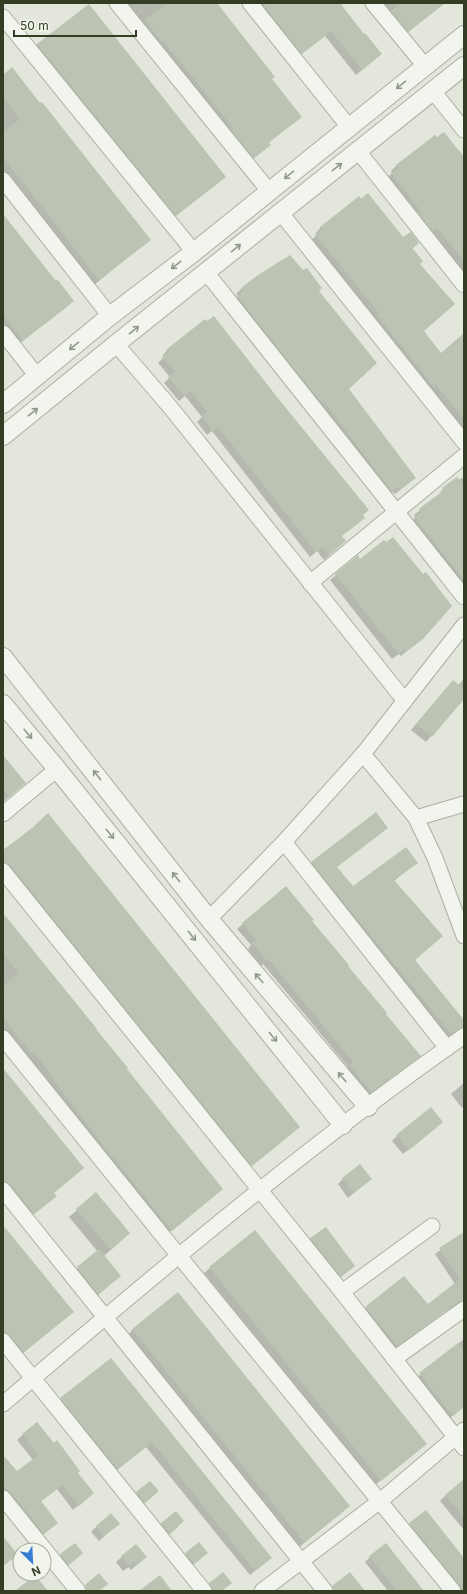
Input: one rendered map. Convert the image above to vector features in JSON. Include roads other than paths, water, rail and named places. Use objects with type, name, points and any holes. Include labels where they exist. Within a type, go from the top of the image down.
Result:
[{"type":"street","points":[[117,3],[269,191]]},
{"type":"street","points":[[250,3],[349,127]]},
{"type":"street","points":[[373,3],[424,66]]},
{"type":"street","points":[[3,17],[194,252]]},
{"type":"street","points":[[3,404],[110,316],[194,252],[464,35]]},
{"type":"street","points":[[3,436],[280,212],[464,66]]},
{"type":"street","points":[[433,91],[464,130]]},
{"type":"street","points":[[358,150],[464,285]]},
{"type":"street","points":[[3,180],[110,316]]},
{"type":"street","points":[[280,212],[464,442]]},
{"type":"street","points":[[206,272],[464,597]]},
{"type":"street","points":[[3,333],[37,376]]},
{"type":"street","points":[[116,344],[170,408],[405,701]]},
{"type":"street","points":[[310,583],[464,456]]},
{"type":"street","points":[[209,919],[284,842],[363,754],[464,626]]},
{"type":"street","points":[[3,657],[209,919],[368,1107]]},
{"type":"street","points":[[3,704],[343,1125]]},
{"type":"street","points":[[363,754],[416,818],[458,902],[464,936]]},
{"type":"street","points":[[3,814],[57,769]]},
{"type":"street","points":[[416,818],[464,804]]},
{"type":"street","points":[[284,842],[447,1048]]},
{"type":"street","points":[[3,871],[260,1189],[394,1359],[461,1439],[262,1591]]},
{"type":"street","points":[[3,1404],[105,1317],[260,1189],[343,1125],[464,1036]]},
{"type":"street","points":[[3,1038],[178,1256],[454,1591]]},
{"type":"street","points":[[3,1190],[325,1591]]},
{"type":"street","points":[[342,1292],[432,1226]]},
{"type":"street","points":[[394,1359],[464,1309]]},
{"type":"street","points":[[3,1341],[204,1591]]},
{"type":"street","points":[[3,1498],[78,1591]]}]
